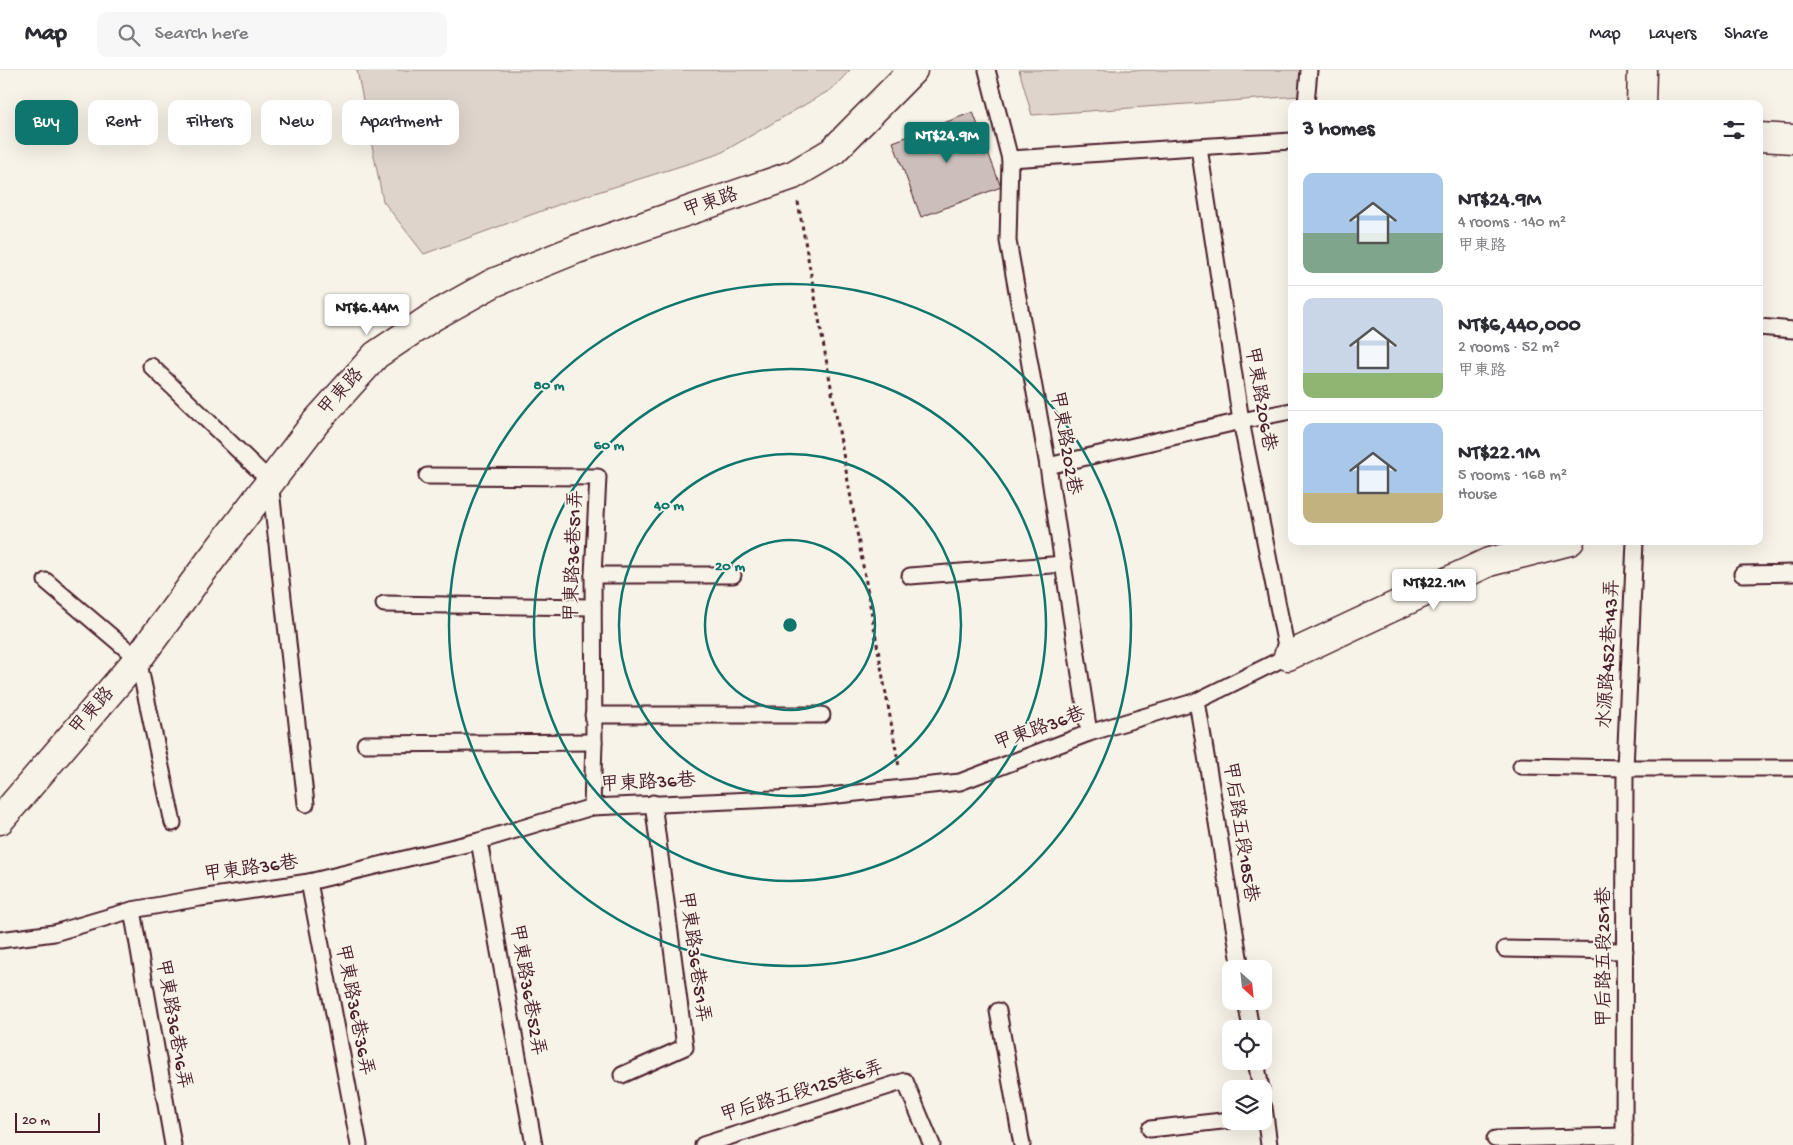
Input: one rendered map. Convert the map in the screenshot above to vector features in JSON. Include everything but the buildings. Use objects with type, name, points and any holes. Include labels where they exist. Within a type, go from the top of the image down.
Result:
[{"type":"street","name":"甲東路","points":[[0,820],[138,659],[315,423],[376,355],[434,316],[494,283],[576,249],[794,175],[832,152],[913,70]]},
{"type":"street","points":[[1641,100],[1642,70]]},
{"type":"street","points":[[1763,137],[1793,140]]},
{"type":"street","points":[[1288,656],[1489,562],[1555,545]]},
{"type":"lane","name":"甲東路202巷","points":[[987,70],[1010,159],[1008,240],[1048,466],[1089,733]]},
{"type":"lane","points":[[1306,100],[1309,70]]},
{"type":"lane","points":[[1010,159],[1288,141]]},
{"type":"lane","name":"甲東路206巷","points":[[1199,148],[1241,421],[1288,656]]},
{"type":"lane","points":[[1763,327],[1793,330]]},
{"type":"lane","points":[[151,366],[270,482],[306,804]]},
{"type":"lane","points":[[1048,466],[1288,412]]},
{"type":"lane","name":"甲東路36巷51弄","points":[[427,476],[598,477],[593,575],[594,742],[592,807]]},
{"type":"lane","name":"水源路452巷143弄","points":[[1625,768],[1635,545]]},
{"type":"lane","points":[[910,576],[1064,564]]},
{"type":"lane","points":[[1742,574],[1793,573]]},
{"type":"lane","points":[[593,575],[733,575]]},
{"type":"lane","points":[[46,581],[138,659],[173,823]]},
{"type":"lane","points":[[384,604],[593,607]]},
{"type":"lane","name":"甲東路36巷","points":[[0,940],[54,934],[132,910],[309,882],[479,841],[592,807],[819,797],[960,782],[1089,733],[1197,701],[1288,656]]},
{"type":"lane","name":"甲后路五段185巷","points":[[1197,701],[1240,960]]},
{"type":"lane","points":[[593,715],[822,715]]},
{"type":"lane","points":[[365,744],[594,742]]},
{"type":"lane","points":[[1521,766],[1793,768]]},
{"type":"lane","name":"甲后路五段251巷","points":[[1624,1141],[1625,768]]},
{"type":"lane","name":"甲東路36巷51弄","points":[[622,1075],[685,1047],[653,803]]},
{"type":"lane","name":"甲東路36巷52弄","points":[[479,841],[534,1145]]},
{"type":"lane","name":"甲東路36巷36弄","points":[[309,882],[359,1145]]},
{"type":"lane","name":"甲東路36巷16弄","points":[[132,910],[173,1145]]},
{"type":"lane","points":[[1505,949],[1625,951]]},
{"type":"lane","points":[[998,1011],[1022,1145]]},
{"type":"lane","name":"甲后路五段125巷6弄","points":[[703,1145],[905,1082],[932,1145]]},
{"type":"lane","points":[[1150,1129],[1222,1121]]},
{"type":"lane","points":[[1267,1130],[1269,1145]]},
{"type":"lane","points":[[1494,1139],[1624,1141]]},
{"type":"path","points":[[794,175],[902,788]]},
{"type":"shaded area","points":[[357,70],[850,70],[832,89],[719,154],[566,202],[424,254],[383,201],[372,145],[459,145],[459,100],[363,100]]},
{"type":"shaded area","points":[[1019,70],[1302,70],[1300,96],[1032,115]]}]
